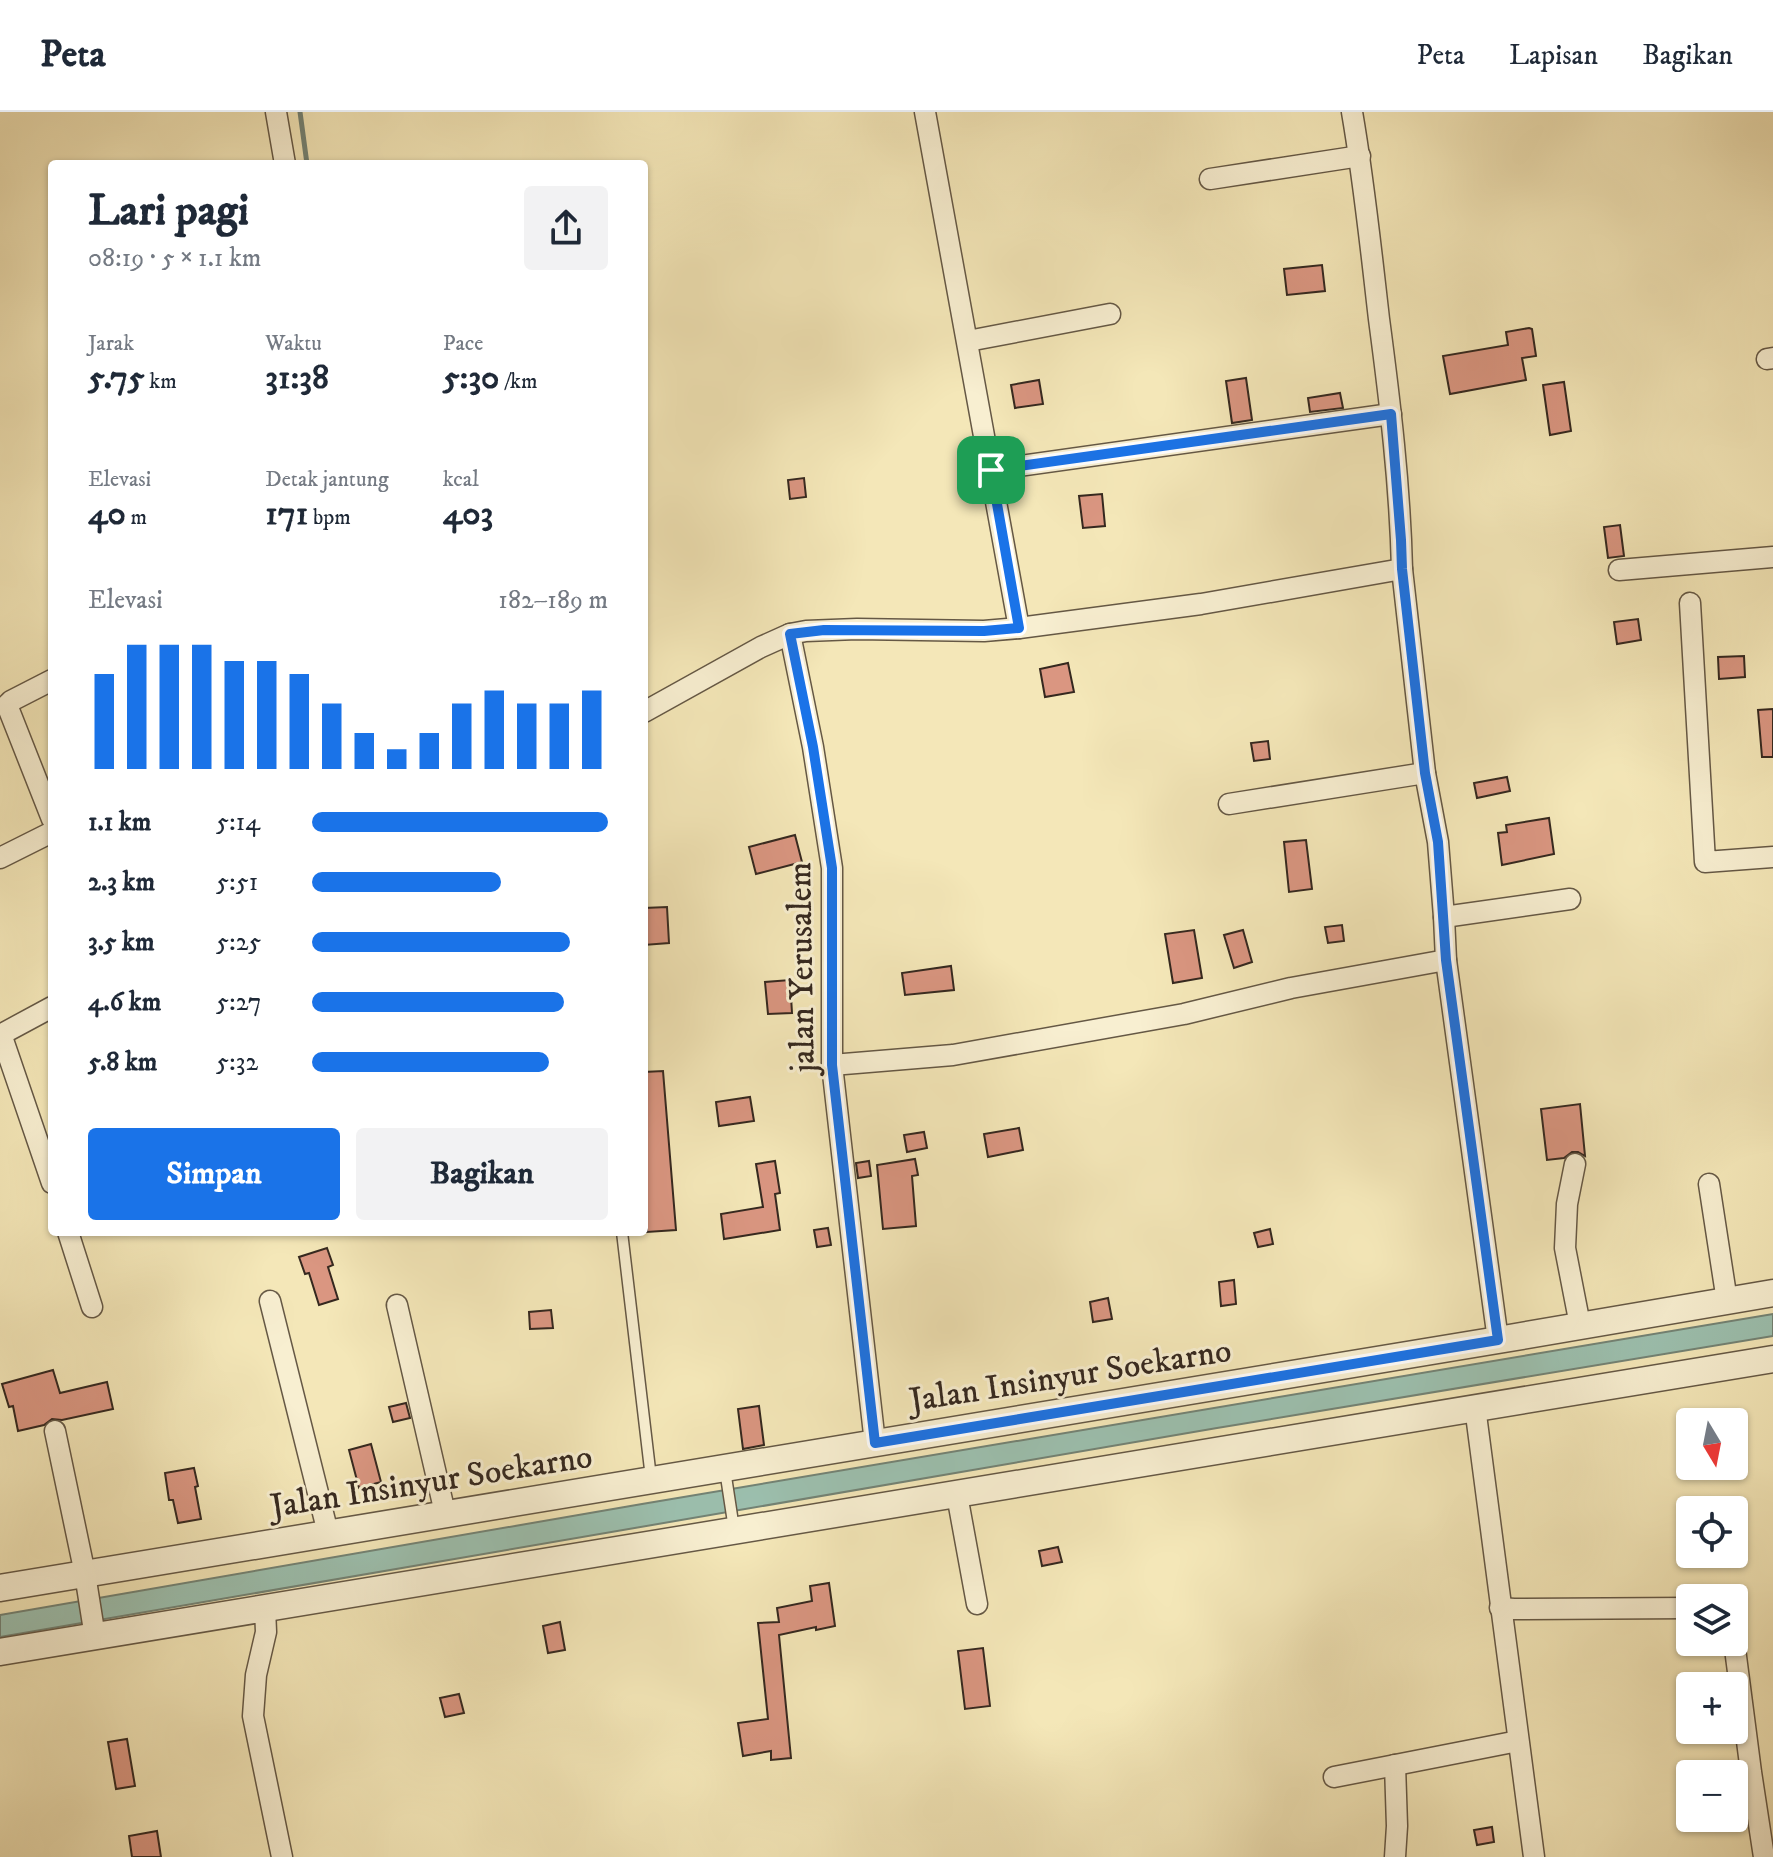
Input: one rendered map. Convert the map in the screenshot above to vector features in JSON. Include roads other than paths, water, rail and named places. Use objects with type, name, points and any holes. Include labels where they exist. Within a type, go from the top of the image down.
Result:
[{"type":"street","points":[[276,112],[284,160]]},
{"type":"street","points":[[925,112],[1019,628]]},
{"type":"street","points":[[1352,112],[1391,414],[1402,569],[1425,773],[1438,842],[1446,960],[1498,1340]]},
{"type":"street","points":[[1210,179],[1360,156]]},
{"type":"street","points":[[968,341],[1110,314]]},
{"type":"street","points":[[991,470],[1391,414]]},
{"type":"street","points":[[1619,570],[1773,557]]},
{"type":"street","points":[[648,710],[761,647],[790,634],[806,631],[984,631],[1019,628],[1201,604],[1402,569]]},
{"type":"street","points":[[1690,603],[1705,862],[1773,857]]},
{"type":"street","name":"jalan Yerusalem","points":[[790,634],[813,747],[832,868],[832,1065],[875,1443]]},
{"type":"street","points":[[10,716],[7,705],[11,701],[48,682]]},
{"type":"street","points":[[0,695],[48,809]]},
{"type":"street","points":[[1229,804],[1425,773]]},
{"type":"street","points":[[0,858],[48,834]]},
{"type":"street","points":[[1444,917],[1570,899]]},
{"type":"street","points":[[832,1065],[953,1055],[1184,1014],[1291,988],[1446,960]]},
{"type":"street","points":[[48,1009],[1,1034],[48,1171]]},
{"type":"street","points":[[1575,1164],[1567,1204],[1565,1248],[1580,1325]]},
{"type":"street","points":[[1709,1184],[1727,1301]]},
{"type":"street","points":[[69,1236],[92,1307]]},
{"type":"street","name":"Jalan Insinyur Soekarno","points":[[0,1588],[87,1587],[328,1533],[651,1480],[726,1479],[875,1443],[1773,1293]]},
{"type":"street","points":[[270,1301],[328,1533]]},
{"type":"street","points":[[397,1305],[445,1513]]},
{"type":"street","points":[[0,1652],[94,1629],[265,1608],[732,1521],[957,1495],[1773,1359]]},
{"type":"street","points":[[1475,1407],[1534,1857]]},
{"type":"street","points":[[55,1431],[94,1629]]},
{"type":"street","points":[[957,1495],[977,1604]]},
{"type":"street","points":[[265,1608],[266,1632],[256,1675],[253,1716],[282,1857]]},
{"type":"street","points":[[1500,1608],[1676,1608]]},
{"type":"street","points":[[1736,1656],[1764,1857]]},
{"type":"street","points":[[1334,1777],[1518,1741]]},
{"type":"street","points":[[1395,1765],[1395,1857]]},
{"type":"lane","points":[[622,1236],[651,1480]]},
{"type":"lane","points":[[726,1479],[732,1521]]},
{"type":"waterway","points":[[300,112],[306,160]]}]
